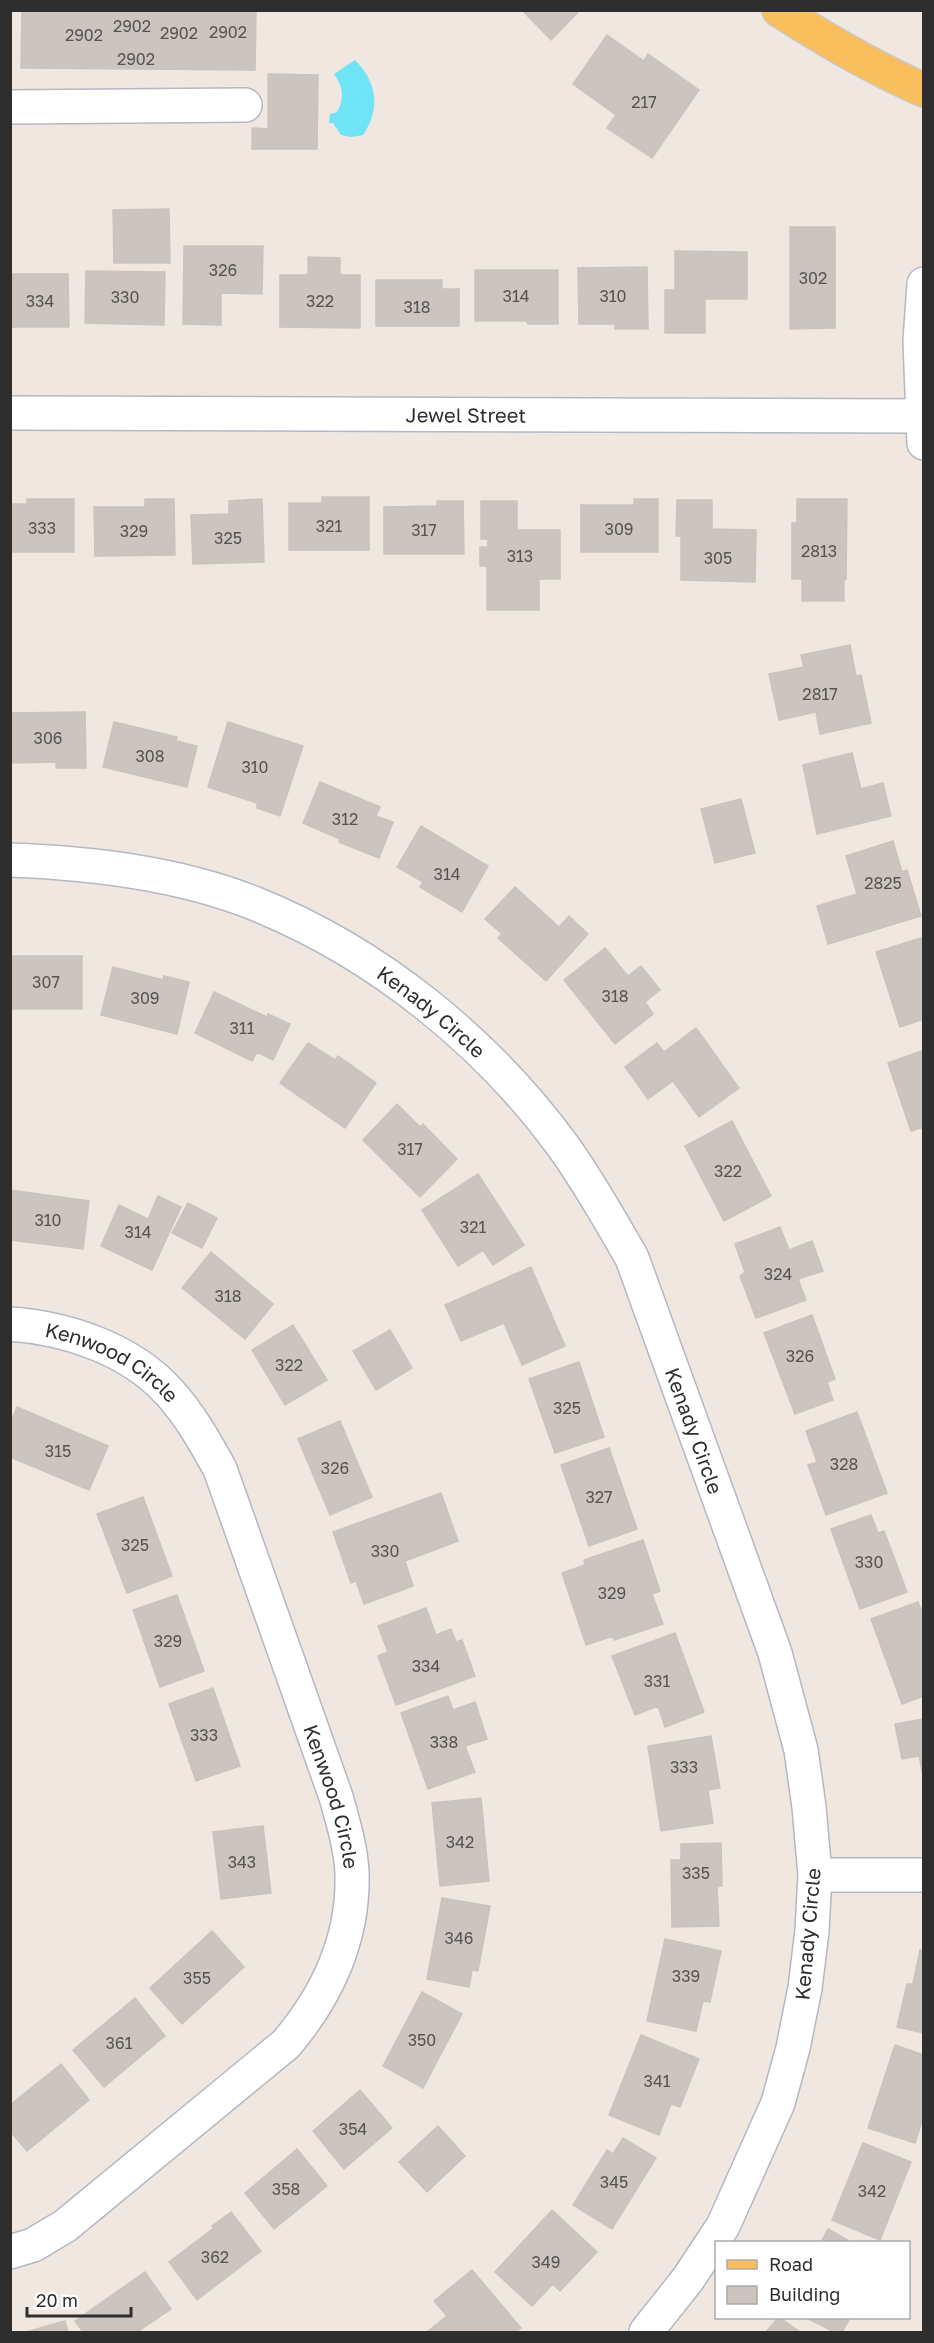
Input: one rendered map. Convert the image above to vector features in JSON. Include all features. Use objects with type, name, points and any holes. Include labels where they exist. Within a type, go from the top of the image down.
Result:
[{"type":"main road","points":[[779,10],[853,55],[924,90]]},
{"type":"street","points":[[10,107],[245,105]]},
{"type":"street","points":[[922,430],[920,341],[924,284]]},
{"type":"street","name":"Jewel Street","points":[[10,413],[922,430]]},
{"type":"street","name":"Kenady Circle","points":[[10,860],[100,867],[155,875],[202,886],[255,904],[310,930],[368,962],[466,1038],[510,1082],[562,1145],[598,1199],[632,1258],[775,1653],[801,1750],[815,1875],[805,1988],[794,2048],[778,2103],[723,2226],[688,2279],[646,2332]]},
{"type":"street","name":"Kenwood Circle","points":[[10,1324],[62,1331],[99,1344],[137,1365],[168,1391],[196,1427],[220,1469],[336,1797],[352,1871],[352,1905],[344,1944],[326,1987],[308,2019],[286,2044],[65,2226],[33,2245],[10,2252]]},
{"type":"street","points":[[815,1875],[924,1875]]},
{"type":"water","points":[[355,60],[368,77],[374,96],[374,106],[369,125],[363,135],[351,137],[341,135],[333,123],[329,123],[330,114],[337,112],[342,97],[341,88],[334,74]]},
{"type":"building","points":[[22,10],[256,10],[255,70],[21,68]]},
{"type":"building","points":[[522,10],[580,10],[551,40]]},
{"type":"building","points":[[607,35],[644,61],[648,54],[699,90],[652,158],[607,128],[616,115],[573,84]]},
{"type":"building","points":[[268,74],[318,75],[317,149],[252,149],[252,128],[268,129]]},
{"type":"building","points":[[169,209],[170,263],[114,263],[113,210]]},
{"type":"building","points":[[790,227],[835,227],[835,328],[790,329]]},
{"type":"building","points":[[184,246],[263,246],[262,294],[221,293],[221,325],[183,324]]},
{"type":"building","points":[[675,251],[747,252],[747,299],[705,299],[705,333],[665,333],[665,290],[675,290]]},
{"type":"building","points":[[308,257],[340,258],[340,275],[360,275],[360,328],[280,327],[280,275],[308,275]]},
{"type":"building","points":[[647,267],[648,329],[615,329],[615,324],[579,324],[578,268]]},
{"type":"building","points":[[475,270],[558,270],[558,324],[528,324],[527,321],[475,321]]},
{"type":"building","points":[[86,271],[165,272],[164,325],[85,323]]},
{"type":"building","points":[[10,274],[68,274],[69,327],[10,327]]},
{"type":"building","points":[[376,280],[442,280],[442,289],[459,289],[459,326],[376,326]]},
{"type":"building","points":[[322,497],[369,497],[369,550],[289,550],[289,503],[322,503]]},
{"type":"building","points":[[27,499],[74,499],[74,552],[10,552],[10,504],[27,504]]},
{"type":"building","points":[[145,499],[174,499],[175,555],[95,556],[94,507],[145,507]]},
{"type":"building","points":[[262,499],[264,562],[193,564],[191,515],[229,514],[229,501]]},
{"type":"building","points":[[634,499],[658,499],[658,552],[581,552],[581,505],[634,505]]},
{"type":"building","points":[[797,499],[847,499],[844,601],[802,601],[802,579],[792,579],[792,523],[797,523]]},
{"type":"building","points":[[677,500],[712,500],[712,529],[756,530],[755,582],[681,580],[681,536],[676,536]]},
{"type":"building","points":[[437,501],[463,501],[464,554],[384,554],[384,507],[437,506]]},
{"type":"building","points":[[481,501],[517,501],[517,530],[560,530],[560,579],[539,579],[539,610],[487,610],[487,566],[480,566],[480,547],[488,547],[488,539],[481,539]]},
{"type":"building","points":[[850,645],[856,676],[861,675],[871,723],[820,734],[816,712],[779,720],[769,674],[804,667],[801,655]]},
{"type":"building","points":[[85,712],[86,768],[56,768],[56,762],[10,763],[10,713]]},
{"type":"building","points":[[114,722],[177,737],[176,741],[197,746],[187,787],[103,767]]},
{"type":"building","points":[[228,722],[303,746],[280,816],[257,808],[257,803],[208,787]]},
{"type":"building","points":[[852,753],[861,789],[883,783],[891,816],[817,834],[803,765]]},
{"type":"building","points":[[320,782],[380,807],[376,816],[393,822],[379,858],[339,842],[340,839],[303,823]]},
{"type":"building","points":[[741,799],[755,853],[715,863],[701,809]]},
{"type":"building","points":[[421,826],[488,866],[462,912],[420,887],[423,882],[397,867]]},
{"type":"building","points":[[893,841],[902,872],[907,870],[921,916],[828,944],[817,906],[857,894],[846,856]]},
{"type":"building","points":[[515,887],[559,927],[569,916],[588,934],[546,981],[498,938],[502,934],[485,919]]},
{"type":"building","points":[[921,938],[924,946],[924,1019],[900,1027],[876,952]]},
{"type":"building","points":[[605,948],[628,976],[641,966],[660,990],[645,1002],[653,1014],[615,1044],[564,980]]},
{"type":"building","points":[[10,956],[82,956],[82,1009],[10,1009]]},
{"type":"building","points":[[113,967],[163,980],[164,976],[189,982],[177,1034],[101,1015]]},
{"type":"building","points":[[214,992],[267,1017],[268,1014],[290,1024],[273,1060],[257,1052],[252,1061],[195,1033]]},
{"type":"building","points":[[696,1028],[739,1088],[699,1117],[673,1081],[648,1099],[625,1067],[657,1043],[664,1052]]},
{"type":"building","points":[[308,1043],[335,1060],[338,1056],[376,1083],[345,1128],[280,1083]]},
{"type":"building","points":[[924,1050],[924,1127],[911,1131],[888,1063]]},
{"type":"building","points":[[397,1104],[420,1127],[423,1124],[457,1159],[420,1197],[363,1140]]},
{"type":"building","points":[[732,1121],[771,1196],[724,1221],[685,1146]]},
{"type":"building","points":[[478,1174],[524,1245],[493,1265],[483,1250],[458,1266],[422,1210]]},
{"type":"building","points":[[10,1190],[89,1201],[83,1249],[10,1240]]},
{"type":"building","points":[[158,1196],[181,1207],[152,1270],[101,1246],[119,1205],[148,1219]]},
{"type":"building","points":[[188,1203],[217,1218],[202,1248],[172,1233]]},
{"type":"building","points":[[780,1227],[789,1250],[812,1241],[823,1271],[798,1279],[806,1300],[756,1318],[740,1276],[745,1272],[735,1244]]},
{"type":"building","points":[[211,1252],[273,1304],[245,1339],[182,1288]]},
{"type":"building","points":[[531,1267],[565,1346],[522,1365],[504,1323],[461,1341],[445,1305]]},
{"type":"building","points":[[812,1315],[835,1379],[827,1382],[833,1400],[795,1414],[764,1333]]},
{"type":"building","points":[[293,1325],[327,1380],[285,1405],[252,1350]]},
{"type":"building","points":[[390,1330],[412,1368],[376,1390],[353,1351]]},
{"type":"building","points":[[579,1362],[604,1437],[555,1453],[529,1379]]},
{"type":"building","points":[[17,1407],[108,1446],[89,1490],[10,1457],[10,1424]]},
{"type":"building","points":[[857,1412],[887,1493],[826,1515],[808,1465],[817,1462],[806,1431]]},
{"type":"building","points":[[340,1421],[372,1497],[330,1515],[298,1439]]},
{"type":"building","points":[[609,1448],[637,1529],[589,1546],[561,1465]]},
{"type":"building","points":[[441,1493],[458,1541],[405,1561],[413,1586],[364,1604],[356,1581],[351,1583],[333,1532]]},
{"type":"building","points":[[143,1497],[172,1576],[127,1593],[97,1514]]},
{"type":"building","points":[[871,1515],[878,1533],[884,1531],[907,1592],[860,1609],[831,1529]]},
{"type":"building","points":[[643,1540],[660,1591],[652,1594],[663,1624],[614,1640],[613,1636],[586,1645],[562,1573],[585,1565],[584,1560]]},
{"type":"building","points":[[177,1595],[204,1671],[160,1687],[133,1610]]},
{"type":"building","points":[[918,1602],[924,1617],[924,1696],[902,1704],[871,1619]]},
{"type":"building","points":[[426,1608],[436,1635],[451,1629],[456,1642],[462,1640],[475,1676],[396,1705],[378,1656],[388,1652],[378,1626]]},
{"type":"building","points":[[675,1633],[704,1712],[665,1727],[658,1706],[635,1715],[612,1656]]},
{"type":"building","points":[[213,1688],[240,1766],[196,1781],[169,1704]]},
{"type":"building","points":[[448,1696],[453,1710],[475,1702],[487,1739],[465,1746],[475,1772],[428,1789],[401,1713]]},
{"type":"building","points":[[924,1719],[924,1780],[919,1756],[902,1759],[895,1724]]},
{"type":"building","points":[[711,1736],[720,1788],[708,1790],[713,1823],[661,1831],[648,1746]]},
{"type":"building","points":[[481,1798],[489,1881],[440,1886],[432,1803]]},
{"type":"building","points":[[263,1826],[271,1893],[221,1899],[213,1832]]},
{"type":"building","points":[[721,1843],[722,1886],[717,1887],[719,1926],[672,1927],[671,1860],[681,1860],[681,1844]]},
{"type":"building","points":[[442,1898],[490,1906],[478,1971],[472,1970],[469,1987],[427,1979]]},
{"type":"building","points":[[212,1931],[244,1967],[182,2024],[150,1988]]},
{"type":"building","points":[[665,1939],[721,1951],[710,2002],[703,2001],[696,2031],[647,2021]]},
{"type":"building","points":[[920,1950],[924,1951],[924,2033],[897,2027],[907,1984],[913,1984]]},
{"type":"building","points":[[422,1992],[462,2014],[423,2088],[383,2066]]},
{"type":"building","points":[[135,1998],[165,2036],[104,2087],[73,2050]]},
{"type":"building","points":[[641,2035],[699,2059],[680,2107],[671,2104],[659,2135],[609,2115]]},
{"type":"building","points":[[895,2045],[924,2055],[924,2115],[915,2143],[868,2128]]},
{"type":"building","points":[[61,2064],[89,2100],[27,2151],[10,2131],[10,2105]]},
{"type":"building","points":[[360,2090],[392,2128],[344,2169],[313,2131]]},
{"type":"building","points":[[438,2126],[465,2156],[427,2192],[399,2162]]},
{"type":"building","points":[[623,2138],[656,2158],[612,2229],[573,2205],[607,2150],[613,2154]]},
{"type":"building","points":[[863,2143],[911,2162],[880,2240],[832,2220]]},
{"type":"building","points":[[297,2149],[327,2186],[274,2229],[245,2193]]},
{"type":"building","points":[[552,2210],[597,2252],[560,2291],[553,2284],[532,2306],[495,2272]]},
{"type":"building","points":[[231,2212],[261,2251],[197,2300],[169,2262]]},
{"type":"building","points":[[828,2229],[849,2241],[822,2241]]},
{"type":"building","points":[[472,2270],[521,2328],[515,2332],[427,2332],[447,2316],[434,2301]]},
{"type":"building","points":[[145,2272],[171,2309],[137,2332],[83,2332],[75,2321]]},
{"type":"building","points":[[777,2319],[781,2319],[800,2332],[766,2332]]},
{"type":"building","points":[[809,2319],[849,2319],[842,2332],[834,2332]]},
{"type":"building","points":[[65,2321],[68,2332],[26,2332]]}]
